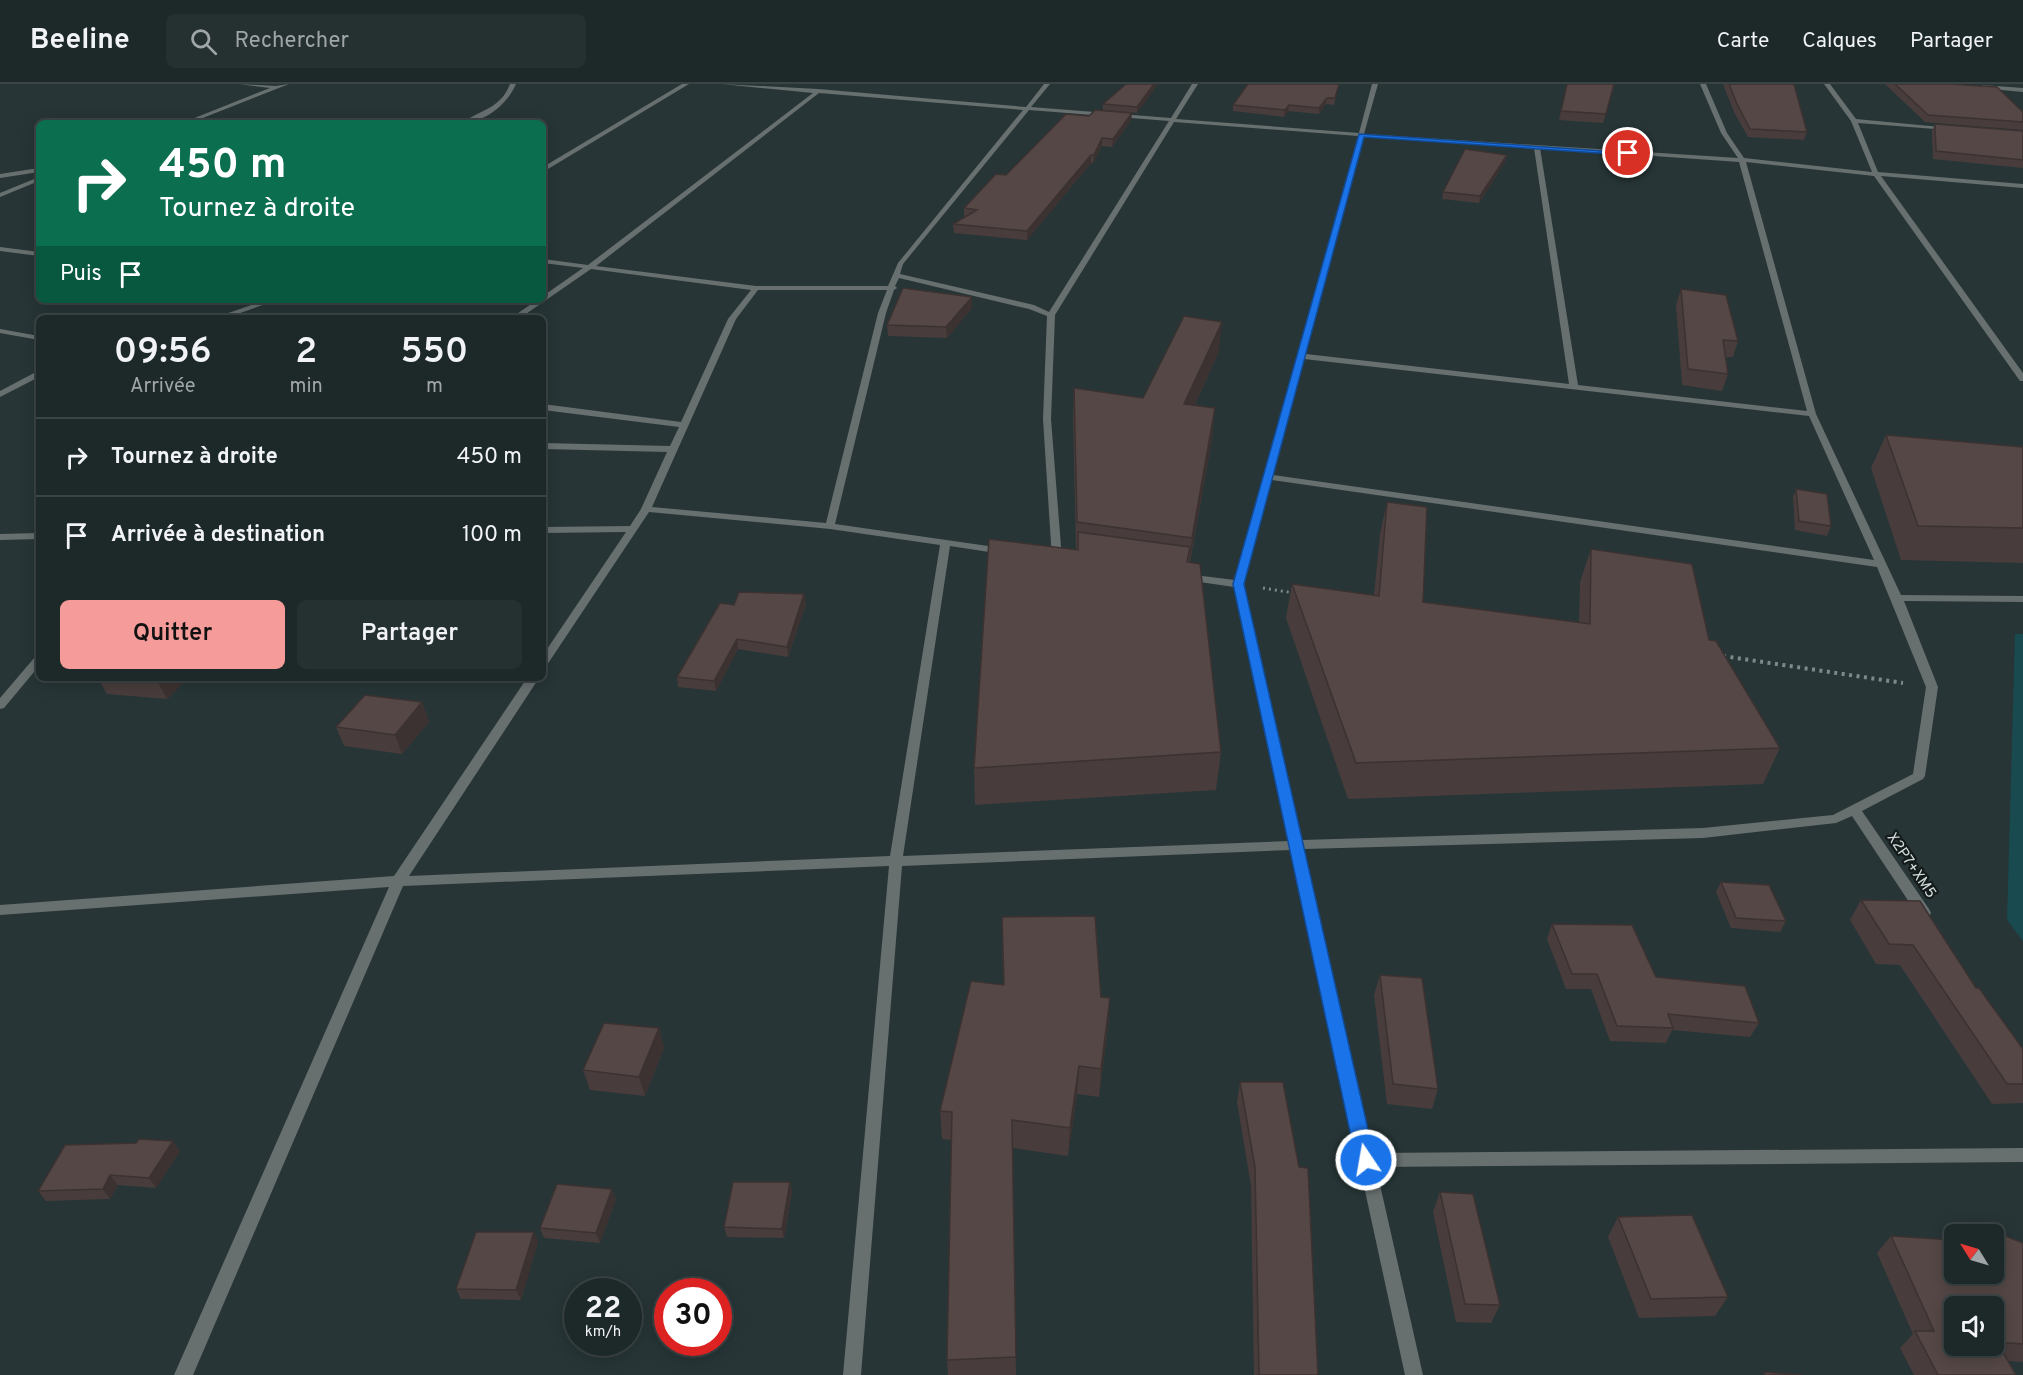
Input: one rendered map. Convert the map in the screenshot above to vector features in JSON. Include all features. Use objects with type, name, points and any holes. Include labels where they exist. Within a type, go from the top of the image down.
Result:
[{"type":"street","points":[[242,84],[278,87]]},
{"type":"street","points":[[193,120],[285,84]]},
{"type":"street","points":[[470,120],[500,106],[510,96],[513,84]]},
{"type":"street","points":[[546,168],[686,84]]},
{"type":"street","points":[[724,84],[1361,135],[1742,160],[2023,186]]},
{"type":"street","points":[[830,526],[882,313],[900,264],[1047,84]]},
{"type":"street","points":[[1057,558],[1047,419],[1051,315],[1175,120],[1195,84]]},
{"type":"street","points":[[1375,84],[1239,584],[1414,1375]]},
{"type":"street","points":[[0,910],[398,881],[1296,845],[1703,833],[1836,819],[1919,776],[1932,687],[1897,598],[1812,414],[1742,160],[1724,133],[1703,84]]},
{"type":"street","points":[[1827,84],[1854,121],[1876,174],[2023,379]]},
{"type":"street","points":[[1978,87],[2023,90]]},
{"type":"street","points":[[546,297],[591,266],[818,91]]},
{"type":"street","points":[[1854,121],[1955,129]]},
{"type":"street","points":[[1537,148],[1574,387]]},
{"type":"street","points":[[0,176],[36,170]]},
{"type":"street","points":[[0,195],[36,180]]},
{"type":"street","points":[[0,249],[36,254]]},
{"type":"street","points":[[546,261],[756,288],[893,288]]},
{"type":"street","points":[[896,275],[1031,307],[1051,315]]},
{"type":"street","points":[[546,658],[646,509],[732,319],[756,288]]},
{"type":"street","points":[[228,315],[264,303]]},
{"type":"street","points":[[520,315],[538,303]]},
{"type":"street","points":[[0,331],[36,337]]},
{"type":"street","points":[[1301,356],[1812,414]]},
{"type":"street","points":[[0,394],[36,376]]},
{"type":"street","points":[[546,407],[684,426]]},
{"type":"street","points":[[546,446],[673,448]]},
{"type":"street","points":[[1268,477],[1881,564]]},
{"type":"street","points":[[646,509],[830,526],[1012,552]]},
{"type":"street","points":[[546,530],[632,529]]},
{"type":"street","points":[[0,537],[36,536]]},
{"type":"street","points":[[852,1375],[896,861],[945,543]]},
{"type":"street","points":[[1046,557],[1069,560]]},
{"type":"street","points":[[1171,575],[1239,584]]},
{"type":"street","points":[[1897,598],[2023,599]]},
{"type":"street","points":[[0,705],[36,662]]},
{"type":"street","points":[[183,1375],[398,881],[531,681]]},
{"type":"street","points":[[0,687],[14,687]]},
{"type":"street","name":"X2P7+XM5","points":[[1854,810],[1935,929]]},
{"type":"street","points":[[1366,1160],[2023,1155]]},
{"type":"path","points":[[1239,584],[1297,593]]},
{"type":"path","points":[[1721,656],[1932,687]]},
{"type":"shaded area","points":[[2015,634],[2023,634],[2023,941],[2007,920]]},
{"type":"building","points":[[1126,84],[1154,84],[1137,107],[1103,104]]},
{"type":"building","points":[[1248,84],[1339,84],[1335,98],[1327,98],[1319,108],[1289,105],[1285,110],[1233,105]]},
{"type":"building","points":[[1567,84],[1614,84],[1606,114],[1561,111]]},
{"type":"building","points":[[1729,84],[1794,84],[1807,132],[1750,129]]},
{"type":"building","points":[[1895,84],[1997,87],[2023,112],[2023,122],[1928,115]]},
{"type":"building","points":[[1095,110],[1132,113],[1113,139],[1102,138],[1094,155],[1091,155],[1027,231],[953,224],[977,210],[964,208],[996,174],[1006,175],[1066,114],[1089,116]]},
{"type":"building","points":[[1935,124],[2023,131],[2023,160],[1936,151]]},
{"type":"building","points":[[1465,149],[1507,155],[1480,196],[1443,192]]},
{"type":"building","points":[[903,288],[972,297],[946,327],[887,325]]},
{"type":"building","points":[[1681,289],[1726,295],[1738,341],[1723,340],[1728,374],[1688,369]]},
{"type":"building","points":[[1184,316],[1222,322],[1184,404],[1215,408],[1192,538],[1077,522],[1074,388],[1143,398]]},
{"type":"building","points":[[1886,435],[2023,447],[2023,528],[1918,526]]},
{"type":"building","points":[[1796,489],[1827,494],[1831,526],[1799,521]]},
{"type":"building","points":[[1387,502],[1427,507],[1423,602],[1590,624],[1591,549],[1692,564],[1709,640],[1716,641],[1780,748],[1356,763],[1292,584],[1379,596]]},
{"type":"building","points":[[1078,532],[1190,547],[1187,562],[1200,564],[1221,752],[974,768],[989,539],[1078,550]]},
{"type":"building","points":[[739,592],[804,594],[787,647],[737,639],[714,681],[677,677],[720,603],[734,605]]},
{"type":"building","points":[[365,695],[422,702],[395,735],[336,727]]},
{"type":"building","points":[[1721,882],[1769,885],[1786,921],[1736,918]]},
{"type":"building","points":[[1861,900],[1920,901],[1976,988],[1979,988],[2023,1049],[2023,1084],[2007,1084],[1913,945],[1889,944]]},
{"type":"building","points":[[1095,916],[1101,997],[1110,998],[1101,1069],[1079,1066],[1070,1128],[1012,1120],[1016,1357],[947,1360],[952,1112],[940,1111],[971,981],[1004,985],[1002,917]]},
{"type":"building","points":[[1552,924],[1632,925],[1656,977],[1745,986],[1759,1023],[1668,1014],[1673,1028],[1617,1026],[1597,974],[1572,974]]},
{"type":"building","points":[[1380,975],[1422,978],[1438,1089],[1393,1084]]},
{"type":"building","points":[[604,1023],[659,1028],[639,1077],[583,1070]]},
{"type":"building","points":[[1240,1082],[1283,1082],[1299,1167],[1308,1168],[1318,1375],[1259,1375],[1255,1167]]},
{"type":"building","points":[[139,1139],[173,1141],[149,1178],[110,1175],[103,1189],[38,1191],[65,1145],[136,1143]]},
{"type":"building","points":[[733,1182],[790,1182],[782,1229],[724,1227]]},
{"type":"building","points":[[557,1184],[612,1189],[596,1233],[540,1228]]},
{"type":"building","points":[[1440,1192],[1473,1194],[1500,1305],[1465,1304]]},
{"type":"building","points":[[1692,1215],[1728,1297],[1651,1299],[1618,1217]]},
{"type":"building","points":[[476,1232],[534,1232],[516,1290],[456,1289]]},
{"type":"building","points":[[2004,1235],[2023,1243],[2023,1344],[2004,1343],[2004,1296],[1944,1296],[1944,1356],[2004,1356],[2004,1354],[2016,1375],[1938,1375],[1915,1331],[1934,1331],[1891,1236],[1944,1239],[1944,1284],[2004,1284]]},
{"type":"building","points":[[1764,1372],[1802,1375],[1765,1375]]},
{"type":"route","points":[[1366,1160],[1239,584],[1361,135],[1628,153]]}]
